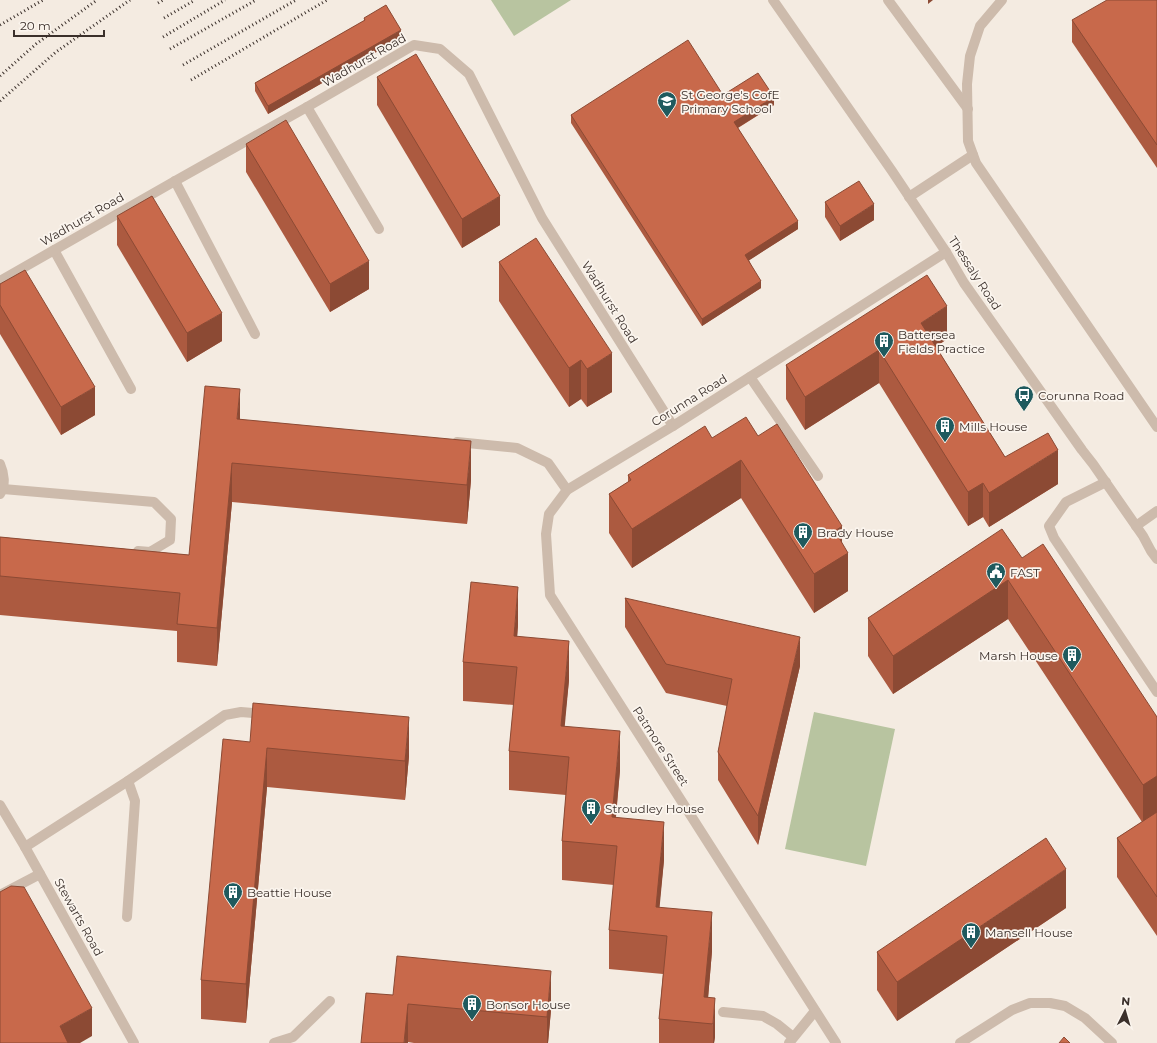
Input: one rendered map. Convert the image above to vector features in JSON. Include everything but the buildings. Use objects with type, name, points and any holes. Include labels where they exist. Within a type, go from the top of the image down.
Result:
[{"type":"street","name":"Thessaly Road","points":[[773,0],[909,197],[946,252],[964,283],[1106,482],[1157,560]]},
{"type":"street","points":[[888,0],[968,109]]},
{"type":"street","points":[[1002,0],[980,26],[970,56],[967,84],[968,141],[973,155],[976,163],[1157,427]]},
{"type":"street","name":"Wadhurst Road","points":[[0,282],[414,45],[440,49],[469,74],[542,218],[673,426]]},
{"type":"street","points":[[307,107],[379,229]]},
{"type":"street","points":[[909,197],[973,155]]},
{"type":"street","points":[[175,181],[255,334]]},
{"type":"street","points":[[54,250],[131,389]]},
{"type":"street","name":"Corunna Road","points":[[546,534],[549,514],[567,490],[673,426],[946,252]]},
{"type":"street","points":[[750,377],[818,476]]},
{"type":"street","points":[[447,441],[517,448],[548,463],[567,490]]},
{"type":"street","points":[[0,464],[4,476],[2,492],[154,502],[171,519],[170,540],[150,552],[126,550]]},
{"type":"street","points":[[1106,482],[1066,502],[1049,526],[1054,538],[1157,692]]},
{"type":"street","points":[[1136,526],[1157,511]]},
{"type":"street","name":"Patmore Street","points":[[546,534],[550,595],[836,1043]]},
{"type":"street","points":[[25,847],[128,781],[225,715],[241,712],[271,715]]},
{"type":"street","points":[[127,917],[135,801],[128,781]]},
{"type":"street","name":"Stewarts Road","points":[[0,805],[134,1043]]},
{"type":"street","points":[[0,896],[40,874]]},
{"type":"street","points":[[279,1042],[293,1037],[330,1001]]},
{"type":"street","points":[[960,1043],[1012,1010],[1030,1003],[1050,1003],[1065,1006],[1085,1018],[1112,1043]]},
{"type":"street","points":[[723,1012],[763,1016],[777,1024],[791,1040],[815,1011]]},
{"type":"green space","points":[[491,0],[571,0],[514,36]]},
{"type":"green space","points":[[814,712],[895,729],[866,866],[785,849]]},
{"type":"railway","points":[[0,25],[43,0]]},
{"type":"railway","points":[[0,76],[36,44],[97,0]]},
{"type":"railway","points":[[0,101],[56,52],[130,0]]},
{"type":"railway","points":[[158,3],[163,0]]},
{"type":"railway","points":[[164,18],[195,0]]},
{"type":"railway","points":[[163,37],[225,0]]},
{"type":"railway","points":[[170,49],[256,0]]},
{"type":"railway","points":[[183,65],[296,0]]},
{"type":"railway","points":[[191,80],[327,0]]},
{"type":"place","name":"St George's CofE Primary School","points":[[667,118]]},
{"type":"place","name":"Battersea Fields Practice","points":[[884,358]]},
{"type":"place","name":"Corunna Road","points":[[1024,412]]},
{"type":"place","name":"Mills House","points":[[945,443]]},
{"type":"place","name":"Brady House","points":[[803,549]]},
{"type":"place","name":"FAST","points":[[996,589]]},
{"type":"place","name":"Marsh House","points":[[1072,672]]},
{"type":"place","name":"Stroudley House","points":[[591,825]]},
{"type":"place","name":"Beattie House","points":[[233,909]]},
{"type":"place","name":"Mansell House","points":[[971,949]]},
{"type":"place","name":"Bonsor House","points":[[472,1021]]}]
